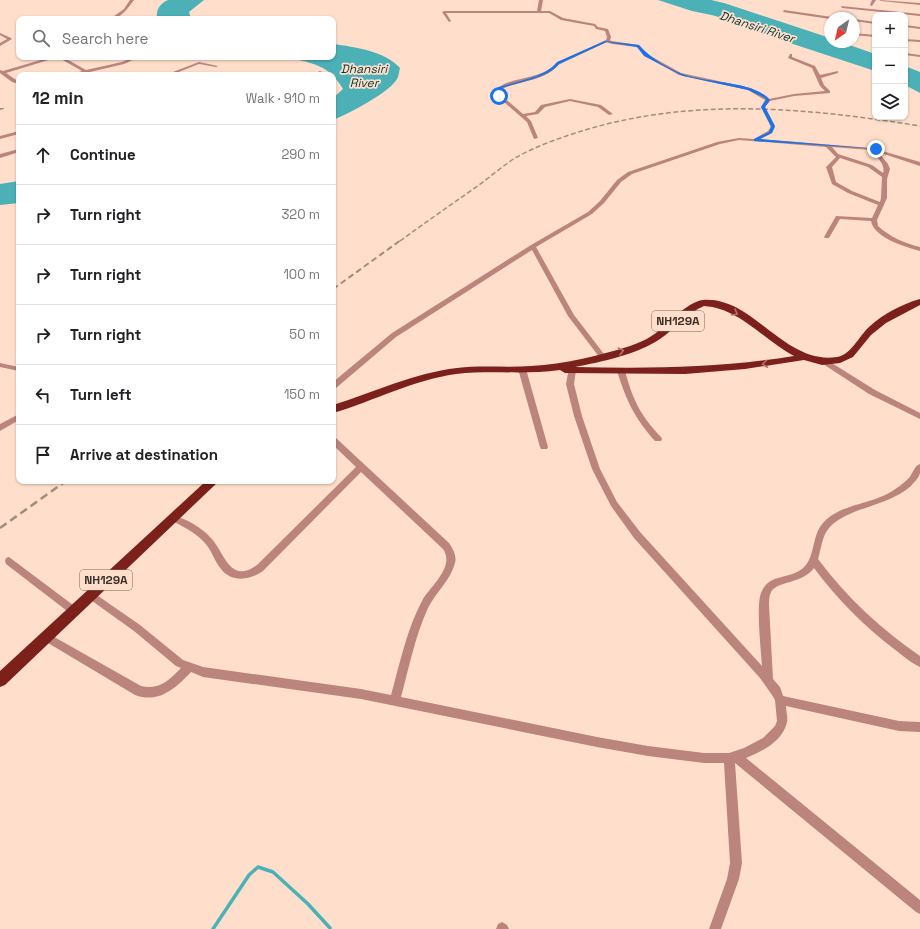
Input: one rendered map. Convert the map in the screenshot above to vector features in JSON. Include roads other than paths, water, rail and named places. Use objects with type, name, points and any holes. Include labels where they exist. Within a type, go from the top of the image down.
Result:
[{"type":"highway","name":"NH129A","points":[[543,369],[565,366],[649,342],[667,331],[696,306],[712,303],[735,312],[804,357],[825,362],[840,360],[848,356],[868,333],[880,323],[897,312],[920,302]]},
{"type":"highway","name":"NH129A","points":[[336,408],[444,373],[472,369],[622,371],[694,370],[768,364],[804,357]]},
{"type":"highway","name":"NH129A","points":[[0,680],[210,484]]},
{"type":"street","points":[[116,16],[125,10],[132,0]]},
{"type":"street","points":[[539,11],[541,0]]},
{"type":"street","points":[[872,5],[874,0]]},
{"type":"street","points":[[881,0],[920,4]]},
{"type":"street","points":[[842,7],[920,16]]},
{"type":"street","points":[[784,11],[824,17]]},
{"type":"street","points":[[449,21],[444,12],[554,12],[561,18],[595,25],[597,28],[608,30],[608,40],[612,43]]},
{"type":"street","points":[[860,21],[872,23]]},
{"type":"street","points":[[908,26],[920,28]]},
{"type":"street","points":[[0,34],[10,39],[0,45]]},
{"type":"street","points":[[860,35],[872,36]]},
{"type":"street","points":[[908,40],[920,41]]},
{"type":"street","points":[[536,138],[530,123],[523,115],[499,96],[499,88],[545,73],[555,68],[558,63],[605,42],[638,46],[646,55],[684,76],[749,89],[768,100],[794,95],[828,93],[814,67],[789,57],[791,55]]},
{"type":"street","points":[[908,54],[920,56]]},
{"type":"street","points":[[16,82],[7,78],[1,72],[44,60]]},
{"type":"street","points":[[65,60],[84,72]]},
{"type":"street","points":[[93,72],[129,60]]},
{"type":"street","points":[[175,72],[195,64],[216,66]]},
{"type":"street","points":[[819,77],[837,72]]},
{"type":"street","points":[[523,115],[538,112],[543,106],[570,100],[598,106],[611,114]]},
{"type":"street","points":[[756,140],[770,132],[773,126],[763,107],[768,100]]},
{"type":"street","points":[[0,138],[16,133]]},
{"type":"street","points":[[336,383],[394,335],[533,246],[590,213],[602,202],[619,181],[634,171],[726,141],[739,139],[872,149],[920,164]]},
{"type":"street","points":[[828,146],[831,151],[839,156],[870,166],[884,176]]},
{"type":"street","points":[[872,149],[886,165],[884,176],[884,198],[874,220],[875,226],[888,236],[906,245],[920,249]]},
{"type":"street","points":[[0,156],[16,151]]},
{"type":"street","points":[[839,156],[829,167],[834,183],[850,192],[881,204]]},
{"type":"street","points":[[826,237],[838,217],[874,220]]},
{"type":"street","points":[[533,246],[571,316],[602,356]]},
{"type":"street","points":[[825,362],[872,392],[920,416]]},
{"type":"street","points":[[0,364],[16,368]]},
{"type":"street","points":[[522,369],[544,446]]},
{"type":"street","points":[[91,595],[180,663],[203,672],[284,682],[394,700],[604,744],[704,758],[732,757],[756,749],[766,742],[779,729],[782,713],[780,700],[768,680],[661,562],[614,504],[596,469],[578,416],[570,384],[572,370]]},
{"type":"street","points":[[622,371],[634,410],[642,423],[658,439]]},
{"type":"street","points":[[0,428],[16,419]]},
{"type":"street","points":[[336,443],[446,546],[451,553],[452,559],[446,575],[433,592],[419,618],[394,700]]},
{"type":"street","points":[[173,518],[204,536],[210,542],[228,572],[245,576],[260,568],[362,466]]},
{"type":"street","points":[[768,680],[764,605],[765,592],[771,584],[805,572],[813,560],[827,523],[899,492],[908,485],[920,467]]},
{"type":"street","points":[[813,560],[830,584],[858,612],[896,645],[920,662]]},
{"type":"street","points":[[9,561],[74,611]]},
{"type":"street","points":[[46,637],[139,691],[149,694],[167,688],[189,667]]},
{"type":"street","points":[[780,700],[899,726],[920,727]]},
{"type":"street","points":[[732,757],[920,908]]},
{"type":"street","points":[[715,929],[733,879],[736,863],[732,757]]},
{"type":"water","points":[[168,0],[204,0],[189,12],[190,16],[157,16],[162,3]]},
{"type":"water","name":"Dhansiri River","points":[[667,0],[711,0],[824,36],[824,48],[858,48],[872,53],[872,70],[790,43]]},
{"type":"water","name":"Dhansiri River","points":[[336,44],[360,48],[378,54],[394,62],[400,68],[398,77],[388,89],[349,113],[336,119],[336,95],[343,89],[336,80],[336,72],[328,72],[314,64],[300,60],[336,60]]},
{"type":"water","points":[[908,67],[920,72],[920,93],[908,87]]},
{"type":"water","points":[[16,181],[16,203],[0,205],[0,184]]},
{"type":"waterway","name":"Dhansiri River","points":[[661,0],[694,10],[726,16]]},
{"type":"waterway","points":[[213,929],[249,875],[258,867],[273,872],[308,904],[330,928]]},
{"type":"railway","points":[[400,241],[515,158],[540,146],[567,136],[626,120],[668,113],[710,109],[752,109],[836,114],[920,126]]},
{"type":"railway","points":[[336,287],[401,240]]},
{"type":"railway","points":[[0,528],[62,484]]}]
